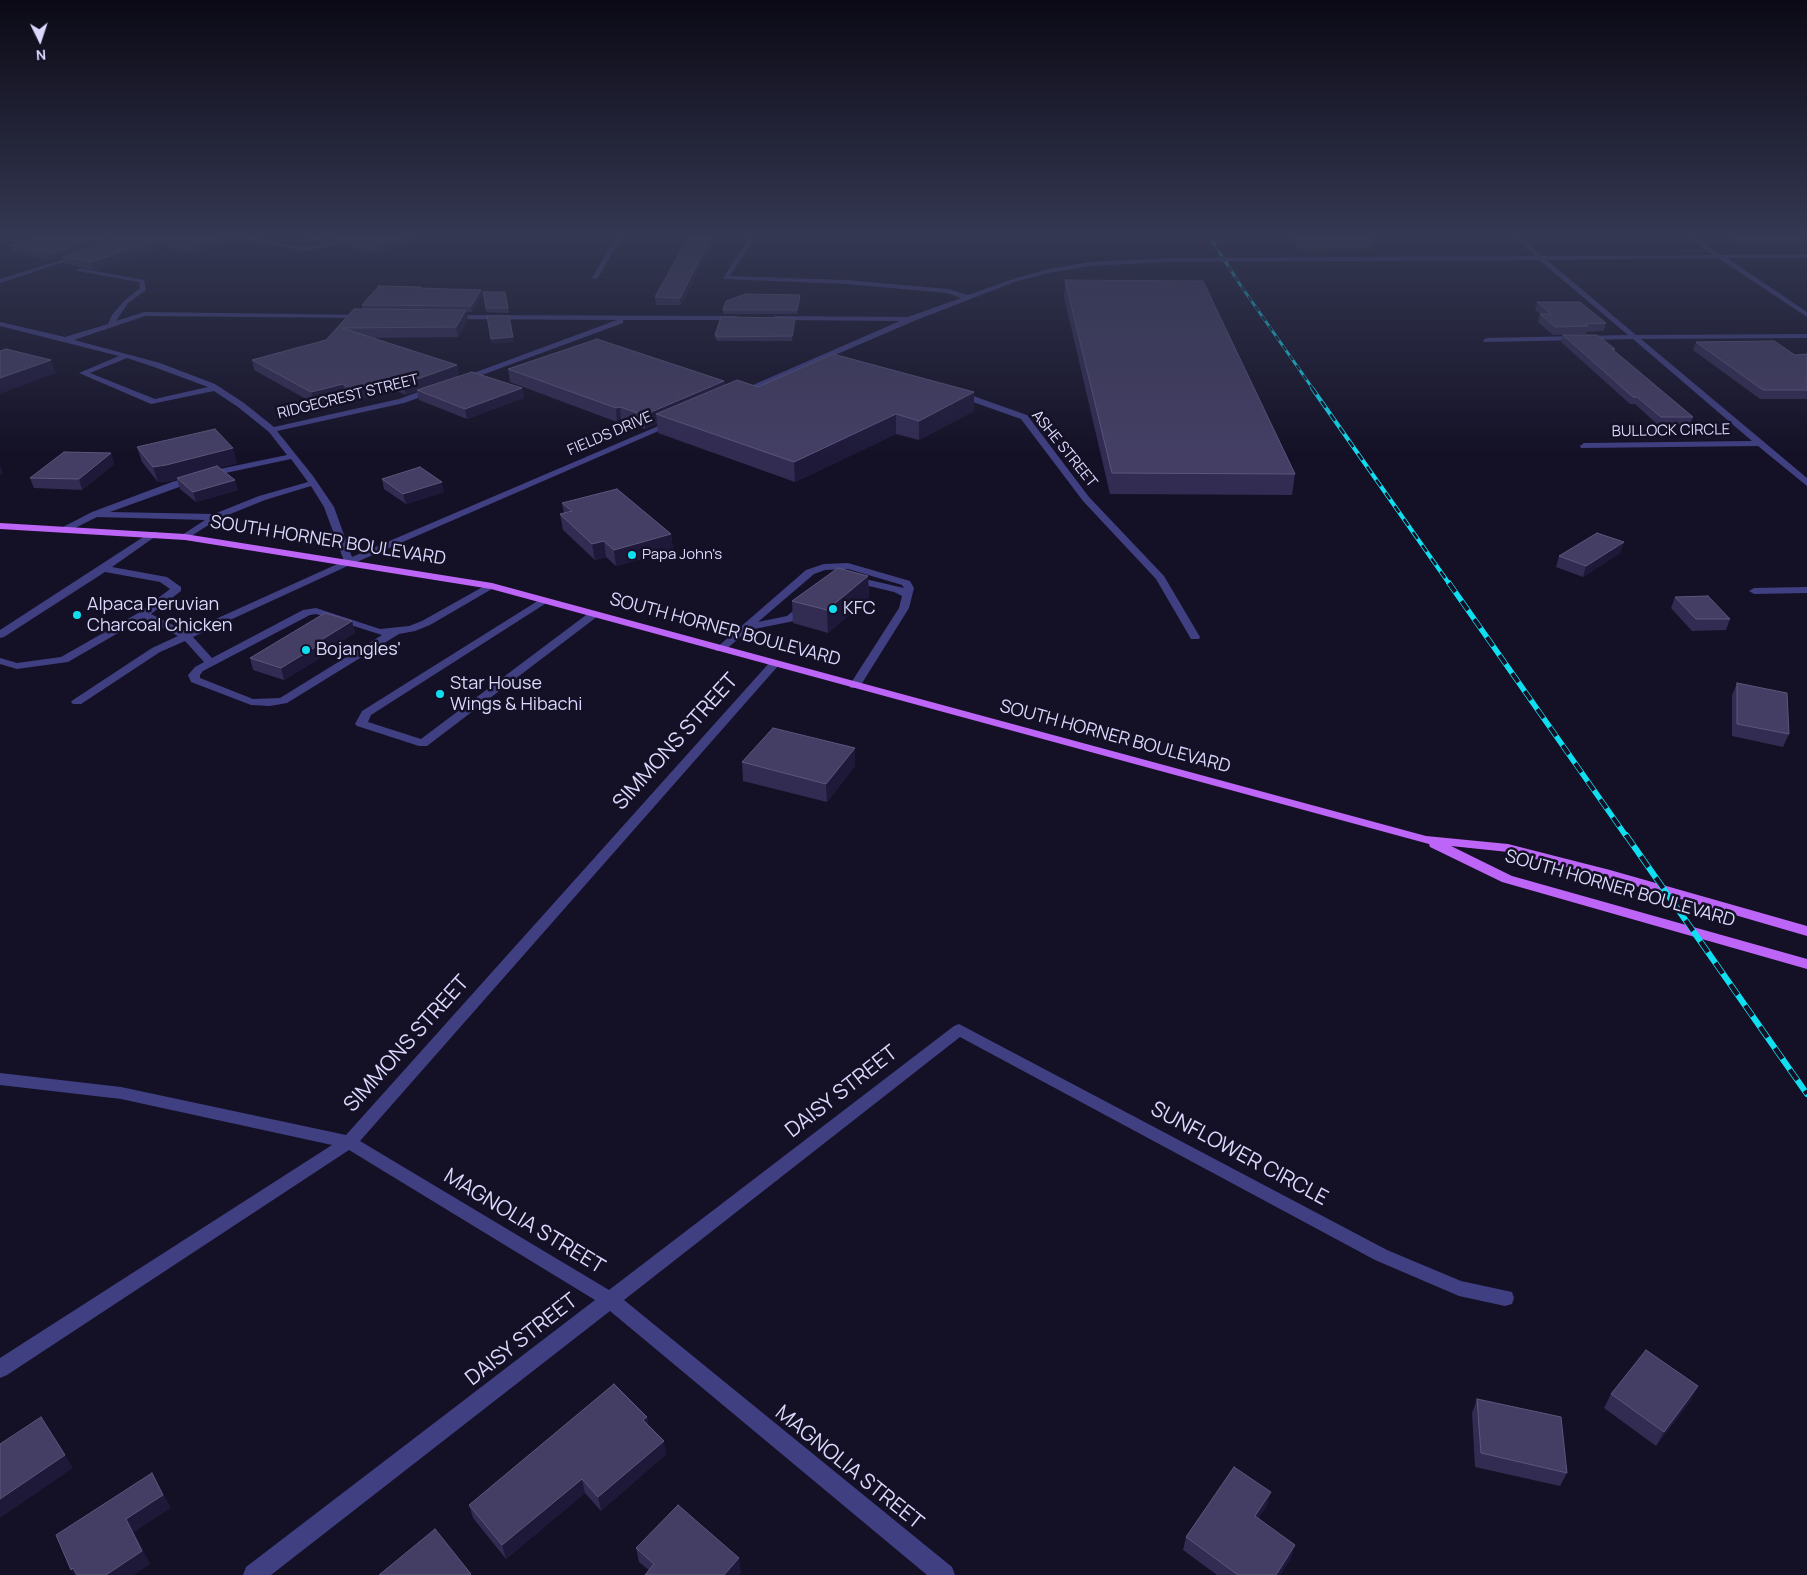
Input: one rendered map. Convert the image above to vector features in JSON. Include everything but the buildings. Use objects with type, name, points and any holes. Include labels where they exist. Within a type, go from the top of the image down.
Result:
[{"type":"main road","name":"SOUTH HORNER BOULEVARD","points":[[0,526],[185,537],[492,586],[1269,799],[1426,840],[1508,848],[1624,878],[1807,931]]},
{"type":"main road","name":"SOUTH HORNER BOULEVARD","points":[[1426,840],[1508,879],[1715,936],[1807,964]]},
{"type":"street","points":[[111,324],[120,310]]},
{"type":"street","points":[[730,398],[937,310]]},
{"type":"street","points":[[1601,310],[1807,483]]},
{"type":"street","points":[[65,340],[144,314],[377,316]]},
{"type":"street","points":[[447,316],[744,318]]},
{"type":"street","points":[[453,383],[571,341],[627,318]]},
{"type":"street","points":[[774,318],[911,319]]},
{"type":"street","points":[[0,324],[126,356],[183,374],[215,388],[241,405],[272,430],[313,482],[329,507],[349,562]]},
{"type":"street","points":[[1487,340],[1807,336]]},
{"type":"street","points":[[126,356],[83,373],[154,402],[215,388]]},
{"type":"street","points":[[821,359],[840,364]]},
{"type":"street","name":"RIDGECREST STREET","points":[[272,430],[401,401],[444,386]]},
{"type":"street","name":"ASHE STREET","points":[[946,389],[1024,417],[1086,499],[1160,578],[1195,637]]},
{"type":"street","name":"FIELDS DRIVE","points":[[77,702],[156,650],[349,562],[684,418]]},
{"type":"street","name":"BULLOCK CIRCLE","points":[[1584,446],[1758,443]]},
{"type":"street","points":[[64,530],[95,514],[182,482],[293,456]]},
{"type":"street","points":[[185,537],[215,517],[262,498],[313,482]]},
{"type":"street","points":[[95,514],[215,517]]},
{"type":"street","points":[[0,635],[154,534]]},
{"type":"street","points":[[720,649],[810,572],[824,567],[848,566],[906,582],[910,588],[904,608],[855,686]]},
{"type":"street","points":[[0,661],[18,666],[64,660],[144,614],[177,589],[163,579],[103,569]]},
{"type":"street","points":[[843,579],[854,579],[898,590],[907,595]]},
{"type":"street","points":[[396,632],[294,696],[277,702],[252,702],[195,680],[194,675],[211,662],[293,617],[307,612],[316,611],[379,632],[396,632],[426,623],[492,586]]},
{"type":"street","points":[[1754,591],[1807,590]]},
{"type":"street","points":[[544,600],[366,713],[361,724],[422,743],[594,614]]},
{"type":"street","points":[[746,627],[790,619],[812,600]]},
{"type":"street","points":[[144,614],[186,636],[211,662]]},
{"type":"street","name":"SIMMONS STREET","points":[[0,1369],[349,1142],[774,664]]},
{"type":"street","name":"SUNFLOWER CIRCLE","points":[[959,1030],[1381,1255],[1459,1288],[1505,1298]]},
{"type":"street","name":"DAISY STREET","points":[[254,1575],[959,1030]]},
{"type":"street","name":"MAGNOLIA STREET","points":[[0,1079],[121,1093],[349,1142],[610,1300],[944,1575]]},
{"type":"railway","points":[[1257,310],[1313,389]]},
{"type":"railway","points":[[1312,388],[1450,585]]},
{"type":"railway","points":[[1449,583],[1626,836]]},
{"type":"railway","points":[[1626,835],[1807,1094]]},
{"type":"place","name":"Papa John's","points":[[632,555]]},
{"type":"place","name":"KFC","points":[[833,609]]},
{"type":"place","name":"Alpaca Peruvian Charcoal Chicken","points":[[77,615]]},
{"type":"place","name":"Bojangles'","points":[[306,650]]},
{"type":"place","name":"Star House Wings & Hibachi","points":[[440,694]]}]
